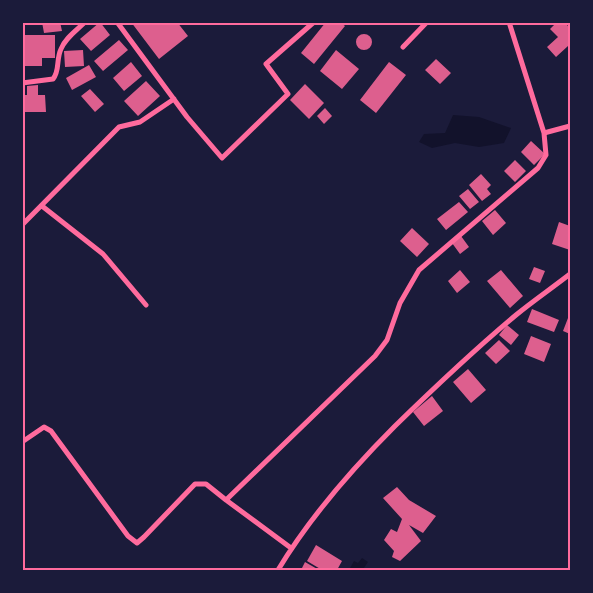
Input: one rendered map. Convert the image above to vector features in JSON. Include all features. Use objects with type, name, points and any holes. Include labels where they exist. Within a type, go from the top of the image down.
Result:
[{"type":"street","points":[[22,83],[52,79],[56,76],[61,47],[85,22]]},
{"type":"street","points":[[117,22],[187,117],[222,158],[288,94],[266,64],[314,22]]},
{"type":"street","points":[[403,47],[427,22]]},
{"type":"street","points":[[226,500],[375,356],[387,340],[400,303],[419,270],[538,168],[546,156],[544,133],[509,22]]},
{"type":"street","points":[[22,225],[119,127],[140,122],[174,99]]},
{"type":"street","points":[[544,133],[570,126]]},
{"type":"street","points":[[42,206],[103,254],[146,305]]},
{"type":"street","points":[[278,570],[291,548],[329,497],[378,443],[421,400],[516,314],[570,274]]},
{"type":"street","points":[[22,442],[44,427],[51,430],[128,536],[137,543],[194,484],[206,484],[291,548]]},
{"type":"shaded area","points":[[453,115],[479,117],[511,128],[504,143],[479,147],[455,143],[432,148],[419,142],[424,134],[445,133]]},
{"type":"shaded area","points":[[362,558],[368,562],[364,568],[367,570],[349,570],[354,561],[358,563]]},
{"type":"building","points":[[42,22],[60,22],[62,31],[44,33]]},
{"type":"building","points":[[100,22],[110,35],[91,51],[80,39]]},
{"type":"building","points":[[131,22],[157,22],[158,25],[161,22],[177,22],[188,36],[159,59]]},
{"type":"building","points":[[326,22],[340,22],[345,26],[314,64],[301,53]]},
{"type":"building","points":[[557,22],[565,22],[570,29],[570,49],[568,46],[556,57],[547,47],[558,37],[550,29]]},
{"type":"building","points":[[361,34],[367,34],[372,39],[370,48],[361,50],[356,45],[356,39]]},
{"type":"building","points":[[24,35],[55,35],[55,58],[42,58],[42,66],[24,66]]},
{"type":"building","points":[[119,40],[128,50],[103,71],[94,61]]},
{"type":"building","points":[[83,50],[84,66],[65,67],[64,51]]},
{"type":"building","points":[[336,50],[359,69],[342,89],[320,71]]},
{"type":"building","points":[[436,59],[451,73],[440,84],[425,70]]},
{"type":"building","points":[[131,62],[142,76],[124,91],[113,78]]},
{"type":"building","points":[[389,62],[406,75],[376,113],[360,100]]},
{"type":"building","points":[[89,65],[96,77],[72,90],[66,78]]},
{"type":"building","points":[[146,81],[160,96],[138,116],[124,101]]},
{"type":"building","points":[[305,84],[324,103],[309,119],[290,100]]},
{"type":"building","points":[[38,85],[38,95],[45,95],[46,112],[24,112],[23,95],[27,95],[27,86]]},
{"type":"building","points":[[90,89],[104,104],[95,112],[81,96]]},
{"type":"building","points":[[325,108],[332,116],[324,124],[317,116]]},
{"type":"building","points":[[531,141],[545,154],[534,165],[521,152]]},
{"type":"building","points":[[515,160],[526,171],[515,182],[504,171]]},
{"type":"building","points":[[481,174],[491,185],[487,189],[491,194],[482,201],[469,185]]},
{"type":"building","points":[[468,189],[479,202],[470,209],[459,196]]},
{"type":"building","points":[[459,202],[468,212],[446,230],[437,219]]},
{"type":"building","points":[[495,210],[506,223],[493,235],[482,221]]},
{"type":"building","points":[[559,222],[570,226],[570,250],[552,244]]},
{"type":"building","points":[[412,228],[429,244],[417,257],[400,241]]},
{"type":"building","points":[[461,236],[469,247],[460,254],[452,243]]},
{"type":"building","points":[[534,267],[545,271],[540,283],[529,279]]},
{"type":"building","points":[[460,270],[470,282],[457,293],[448,281]]},
{"type":"building","points":[[501,270],[523,296],[510,308],[487,281]]},
{"type":"building","points":[[532,309],[559,320],[554,332],[527,322]]},
{"type":"building","points":[[568,318],[570,319],[570,334],[563,331]]},
{"type":"building","points":[[507,325],[519,335],[511,345],[499,335]]},
{"type":"building","points":[[531,336],[551,344],[544,362],[524,354]]},
{"type":"building","points":[[499,340],[510,351],[496,364],[485,353]]},
{"type":"building","points":[[468,369],[486,390],[471,403],[453,382]]},
{"type":"building","points":[[432,396],[443,411],[424,426],[413,412]]},
{"type":"building","points":[[397,487],[409,500],[436,516],[423,533],[409,525],[421,541],[400,561],[392,557],[394,551],[384,540],[391,529],[397,532],[402,519],[383,498]]},
{"type":"building","points":[[316,545],[342,561],[337,570],[322,570],[307,561]]},
{"type":"building","points":[[305,562],[319,570],[301,570]]}]
